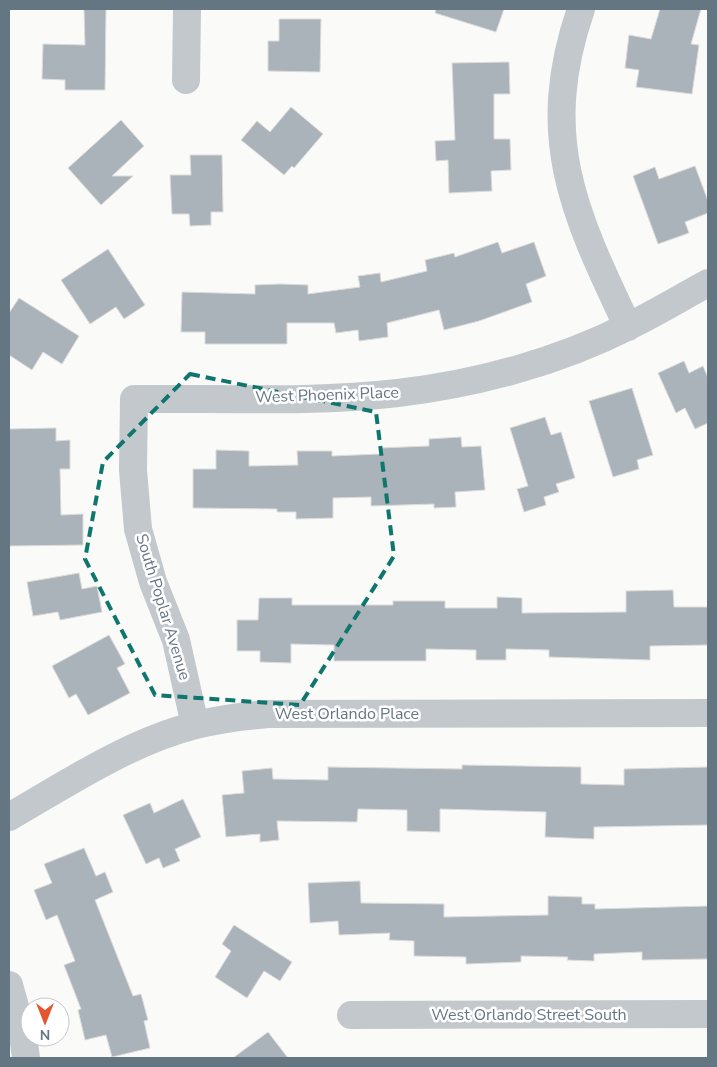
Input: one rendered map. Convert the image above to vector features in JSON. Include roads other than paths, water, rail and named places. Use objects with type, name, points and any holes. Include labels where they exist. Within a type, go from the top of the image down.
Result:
[{"type":"street","points":[[186,80],[187,9]]},
{"type":"street","points":[[580,9],[568,56],[562,100],[562,142],[566,170],[575,208],[588,242],[628,327]]},
{"type":"street","name":"West Phoenix Place","points":[[134,399],[336,398],[398,393],[453,384],[512,370],[571,351],[628,327],[708,283]]},
{"type":"street","name":"South Poplar Avenue","points":[[134,399],[133,470],[138,529],[153,582],[176,640],[196,725]]},
{"type":"street","name":"West Orlando Place","points":[[9,817],[102,764],[147,742],[196,725],[233,717],[268,714],[708,713]]},
{"type":"street","points":[[9,986],[26,1058]]},
{"type":"street","name":"West Orlando Street South","points":[[351,1015],[708,1014]]}]
